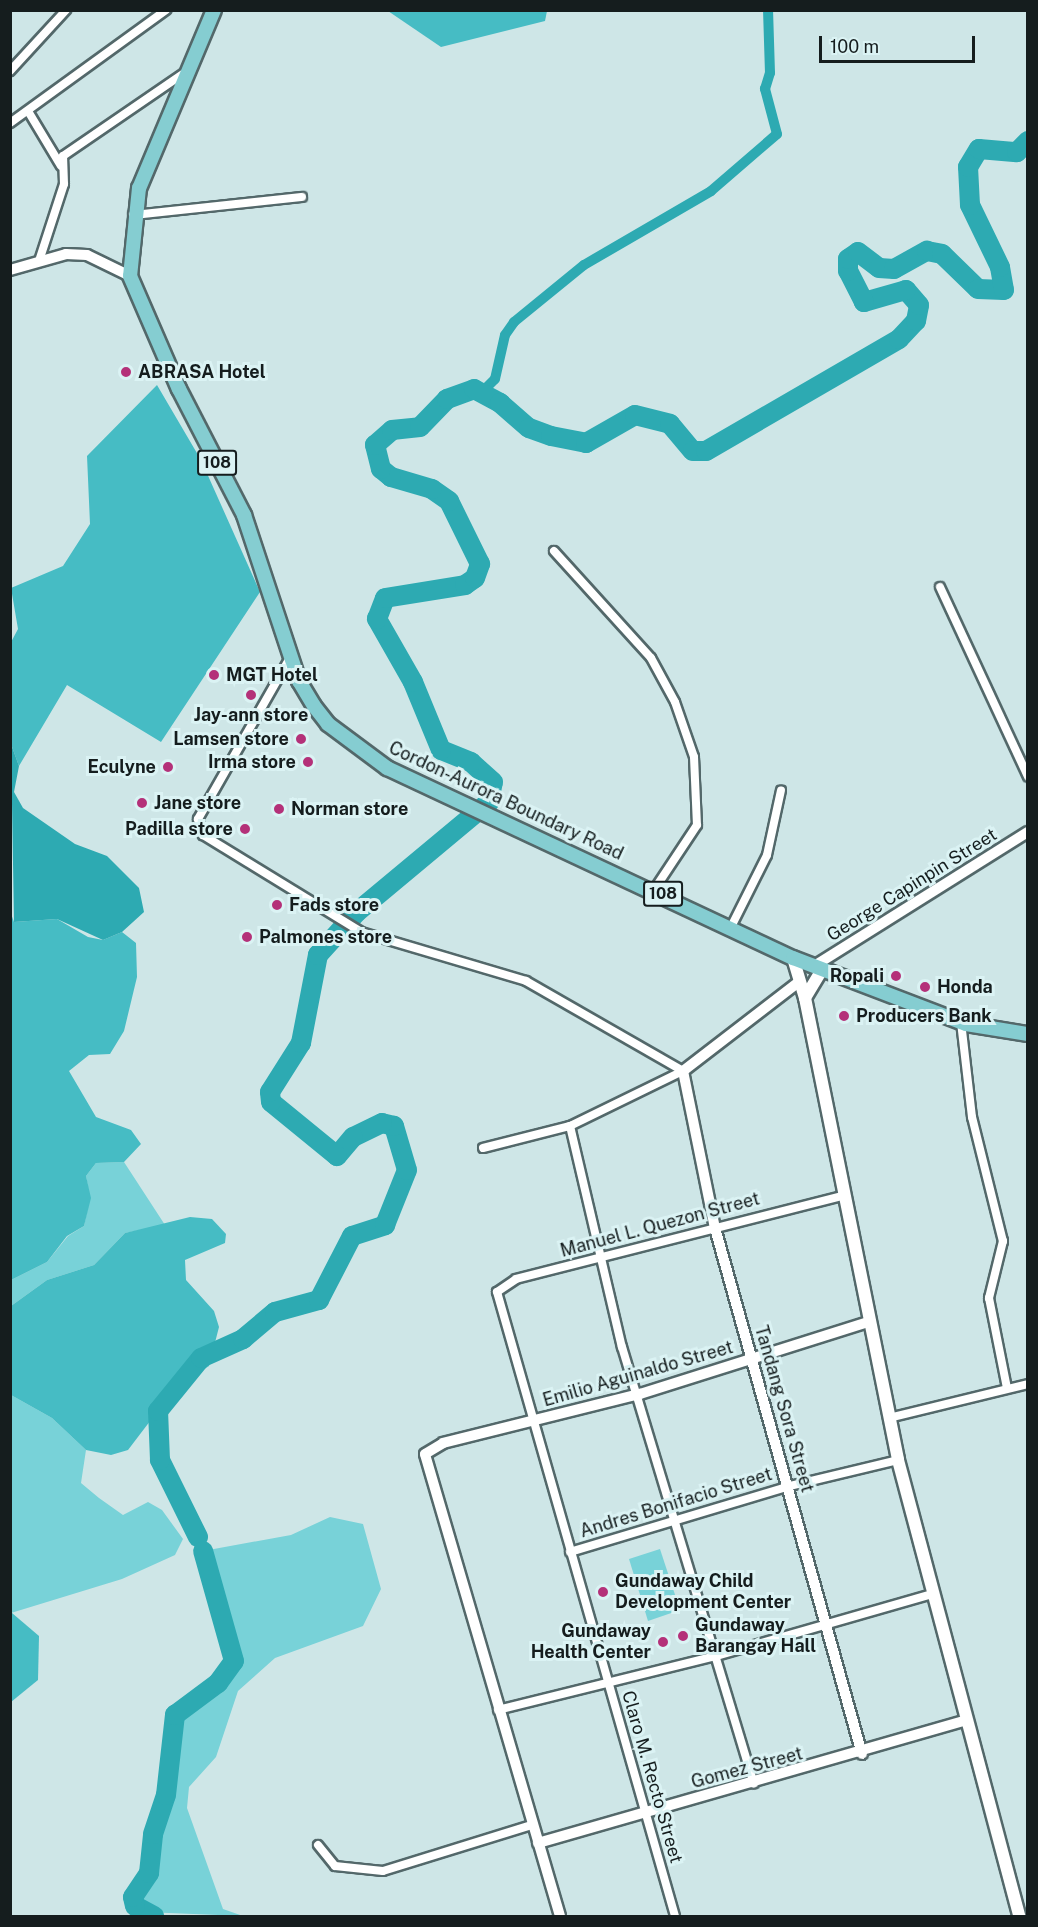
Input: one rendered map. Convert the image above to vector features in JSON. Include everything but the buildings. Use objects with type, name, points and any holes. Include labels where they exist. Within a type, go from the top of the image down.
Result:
[{"type":"main road","name":"Cordon-Aurora Boundary Road","points":[[214,10],[193,68],[153,152],[133,215],[130,276],[178,389],[244,515],[299,681],[328,724],[387,768],[509,826],[654,890],[793,958],[961,1022],[1028,1034]]},
{"type":"main road","points":[[793,958],[805,998],[898,1460],[964,1721],[1019,1917]]},
{"type":"main road","points":[[805,998],[818,968]]},
{"type":"street","points":[[10,71],[66,10]]},
{"type":"street","points":[[10,123],[166,10]]},
{"type":"street","points":[[62,166],[69,148],[193,68]]},
{"type":"street","points":[[28,111],[62,166],[64,184],[39,261]]},
{"type":"street","points":[[133,215],[303,197]]},
{"type":"street","points":[[10,270],[39,261],[87,255],[130,276]]},
{"type":"street","points":[[554,551],[651,658],[675,702],[694,756],[697,825],[654,890]]},
{"type":"street","points":[[940,587],[1028,777]]},
{"type":"street","points":[[291,656],[197,825],[234,857],[361,932],[526,981],[683,1071]]},
{"type":"street","points":[[731,927],[767,855],[781,790]]},
{"type":"street","name":"George Capinpin Street","points":[[818,968],[1028,832]]},
{"type":"street","points":[[483,1148],[570,1126],[683,1071],[800,981]]},
{"type":"street","points":[[961,1022],[972,1117],[1003,1241],[989,1298],[1007,1388]]},
{"type":"street","name":"Tandang Sora Street","points":[[683,1071],[715,1228],[790,1486],[862,1754]]},
{"type":"street","points":[[570,1126],[600,1260],[679,1520],[754,1783]]},
{"type":"street","name":"Manuel L. Quezon Street","points":[[497,1301],[499,1288],[508,1281],[600,1260],[845,1195]]},
{"type":"street","name":"Claro M. Recto Street","points":[[497,1301],[675,1917]]},
{"type":"street","name":"Emilio Aguinaldo Street","points":[[498,1710],[423,1462],[428,1450],[443,1443],[640,1394],[869,1322]]},
{"type":"street","points":[[889,1418],[1028,1384]]},
{"type":"street","name":"Andres Bonifacio Street","points":[[570,1552],[790,1486],[898,1460]]},
{"type":"street","points":[[560,1917],[498,1710],[716,1656],[932,1594]]},
{"type":"street","name":"Gomez Street","points":[[538,1843],[862,1754],[964,1721]]},
{"type":"street","points":[[318,1845],[335,1866],[383,1871],[532,1825]]},
{"type":"shaded area","points":[[388,11],[547,11],[545,21],[441,47]]},
{"type":"shaded area","points":[[157,385],[201,460],[260,592],[161,742],[67,685],[19,766],[11,744],[10,644],[18,629],[11,588],[63,566],[90,524],[87,456]]},
{"type":"shaded area","points":[[11,744],[19,766],[14,792],[23,808],[75,844],[107,856],[139,888],[144,912],[122,932],[103,940],[57,919],[14,922]]},
{"type":"shaded area","points":[[10,911],[14,922],[57,919],[88,937],[103,940],[122,932],[136,943],[137,977],[124,1031],[110,1054],[89,1055],[69,1071],[96,1117],[131,1130],[141,1144],[124,1162],[96,1163],[86,1176],[91,1198],[84,1226],[67,1236],[47,1262],[11,1280]]},
{"type":"shaded area","points":[[124,1162],[165,1225],[125,1233],[94,1265],[47,1280],[11,1306],[11,1280],[47,1262],[68,1236],[84,1226],[90,1198],[86,1176],[96,1163]]},
{"type":"shaded area","points":[[190,1217],[212,1219],[226,1234],[225,1243],[185,1260],[186,1280],[214,1311],[219,1327],[209,1366],[176,1387],[128,1450],[111,1455],[86,1450],[52,1418],[11,1395],[11,1306],[47,1280],[94,1265],[125,1233]]},
{"type":"shaded area","points":[[11,1395],[52,1418],[86,1450],[81,1483],[99,1498],[123,1515],[148,1502],[162,1510],[183,1539],[175,1555],[122,1579],[11,1613]]},
{"type":"shaded area","points":[[330,1517],[363,1524],[381,1589],[363,1626],[275,1658],[238,1691],[216,1757],[189,1787],[187,1808],[223,1909],[243,1916],[144,1912],[133,1897],[149,1873],[175,1715],[218,1683],[234,1661],[203,1551],[291,1535]]},
{"type":"shaded area","points":[[660,1549],[680,1610],[648,1621],[629,1559]]},
{"type":"shaded area","points":[[12,1613],[39,1636],[38,1680],[11,1702]]},
{"type":"waterway","points":[[482,392],[495,379],[505,335],[514,322],[584,265],[711,191],[777,134],[765,89],[770,73],[768,10]]},
{"type":"waterway","points":[[198,1537],[160,1460],[158,1411],[201,1358],[243,1339],[275,1312],[319,1300],[352,1236],[385,1225],[407,1170],[394,1126],[382,1123],[353,1137],[337,1156],[271,1102],[270,1092],[301,1043],[318,955],[357,912],[489,802],[493,782],[471,762],[441,750],[413,682],[377,619],[385,598],[465,585],[475,578],[480,564],[449,501],[432,489],[391,477],[381,469],[375,445],[392,430],[420,427],[447,399],[474,389],[500,403],[529,428],[551,436],[586,443],[635,415],[670,424],[693,451],[706,451],[899,339],[916,321],[919,305],[906,290],[864,302],[848,271],[848,259],[858,252],[879,268],[894,269],[927,251],[942,254],[978,289],[1004,290],[1000,267],[970,205],[968,167],[979,149],[1017,152],[1028,141]]},
{"type":"waterway","points":[[154,1916],[135,1906],[133,1897],[149,1873],[153,1834],[166,1795],[175,1715],[218,1683],[234,1661],[203,1551]]},
{"type":"place","name":"ABRASA Hotel","points":[[126,372]]},
{"type":"place","name":"MGT Hotel","points":[[214,675]]},
{"type":"place","name":"Jay-ann store","points":[[251,695]]},
{"type":"place","name":"Lamsen store","points":[[301,739]]},
{"type":"place","name":"Irma store","points":[[308,762]]},
{"type":"place","name":"Eculyne","points":[[168,767]]},
{"type":"place","name":"Jane store","points":[[142,803]]},
{"type":"place","name":"Norman store","points":[[279,809]]},
{"type":"place","name":"Padilla store","points":[[245,829]]},
{"type":"place","name":"Fads store","points":[[277,905]]},
{"type":"place","name":"Palmones store","points":[[247,937]]},
{"type":"place","name":"Ropali","points":[[896,976]]},
{"type":"place","name":"Honda","points":[[925,987]]},
{"type":"place","name":"Producers Bank","points":[[844,1016]]},
{"type":"place","name":"Gundaway Child Development Center","points":[[603,1592]]},
{"type":"place","name":"Gundaway Barangay Hall","points":[[683,1636]]},
{"type":"place","name":"Gundaway Health Center","points":[[663,1642]]}]
